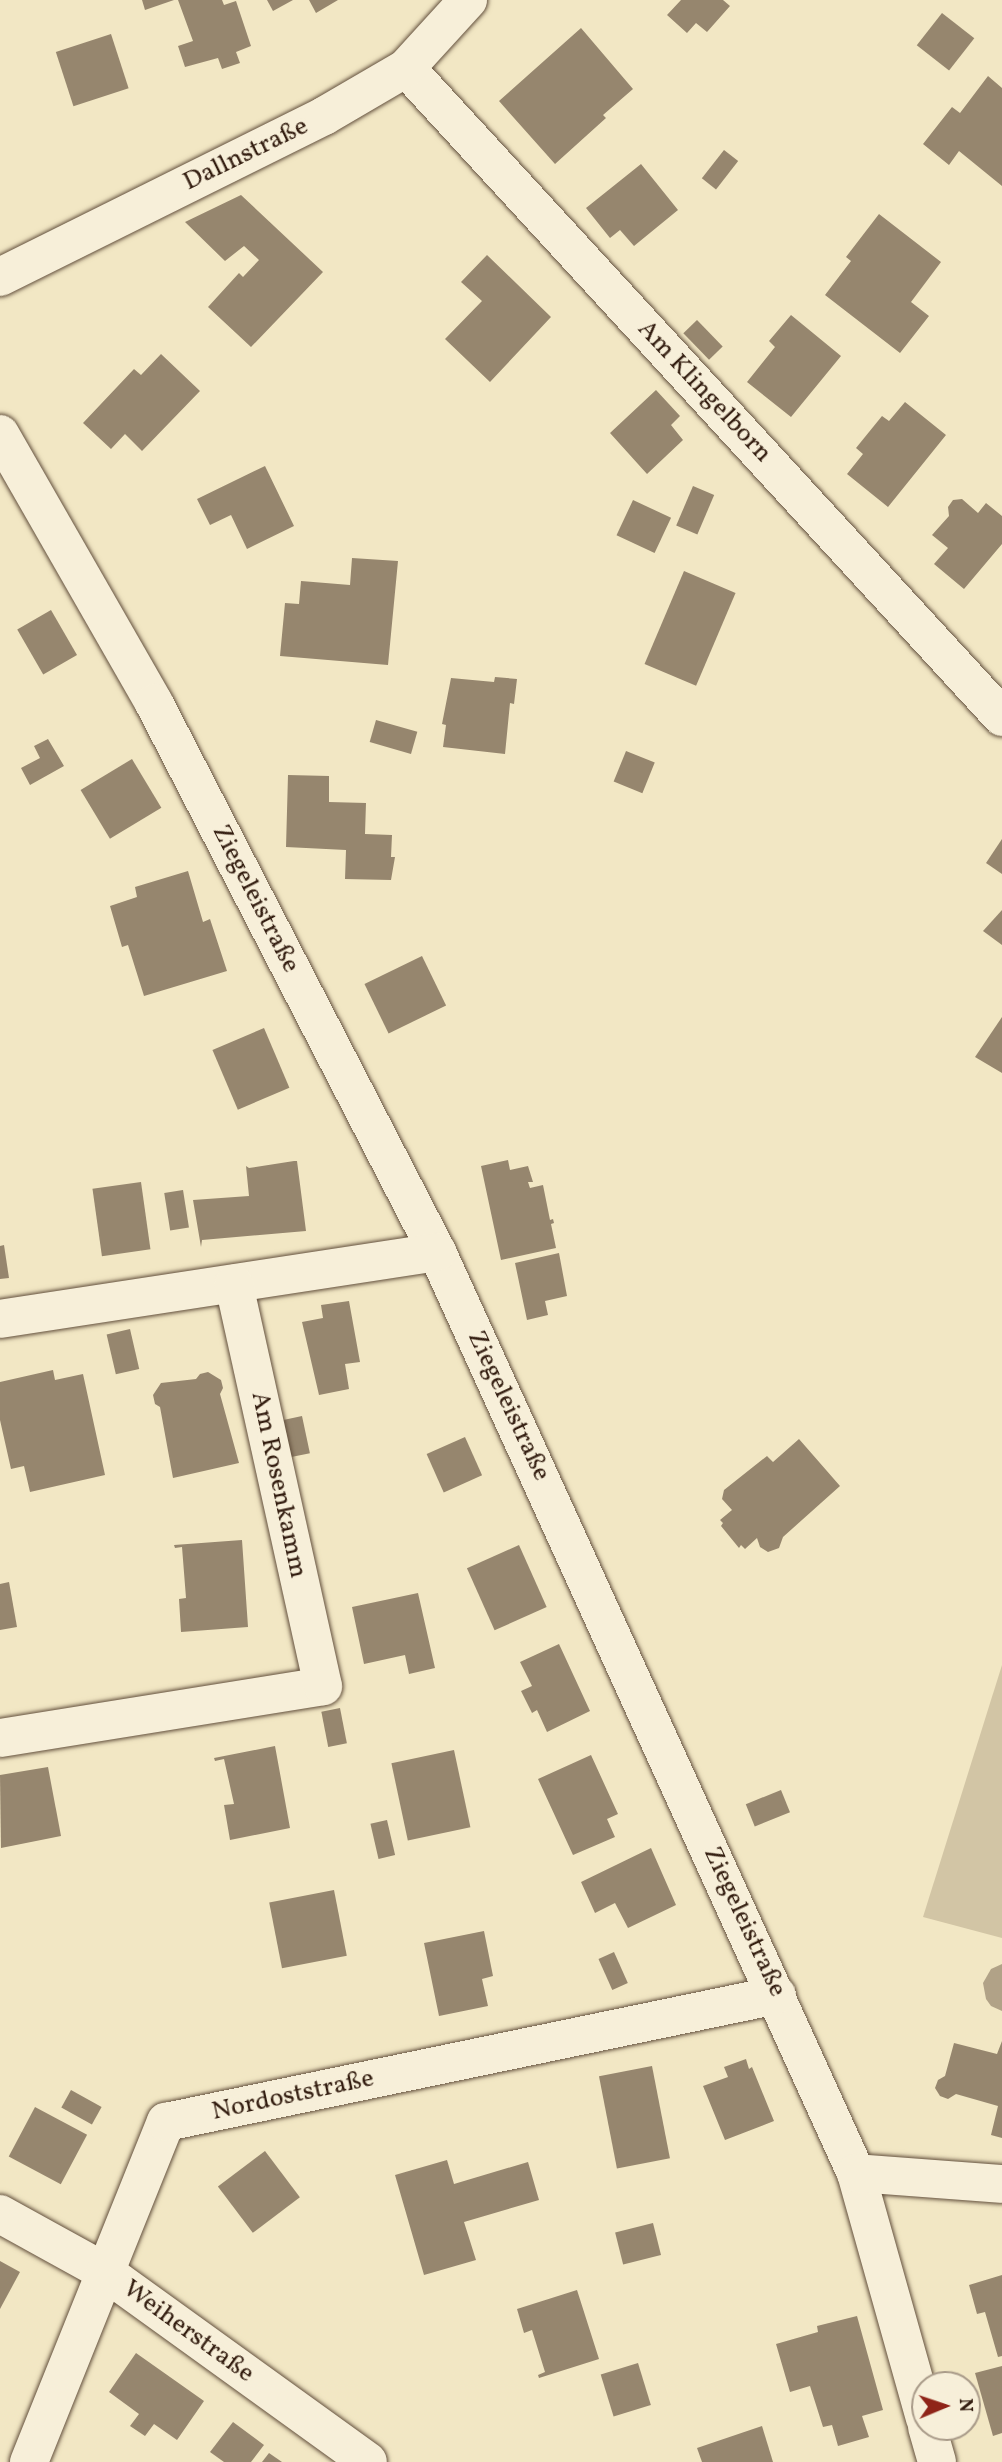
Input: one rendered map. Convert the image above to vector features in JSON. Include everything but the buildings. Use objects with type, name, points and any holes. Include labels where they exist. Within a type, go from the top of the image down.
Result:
[{"type":"street","name":"Dallnstraße","points":[[0,277],[324,116],[406,68],[468,0]]},
{"type":"street","name":"Am Klingelborn","points":[[406,68],[1002,717]]},
{"type":"street","name":"Ziegeleistraße","points":[[0,435],[154,704],[437,1252],[856,2173],[912,2371]]},
{"type":"street","points":[[0,1319],[437,1252]]},
{"type":"street","name":"Am Rosenkamm","points":[[0,1738],[323,1686],[234,1284]]},
{"type":"street","name":"Nordoststraße","points":[[29,2462],[166,2122],[777,1995]]},
{"type":"street","points":[[856,2173],[1002,2183]]},
{"type":"street","name":"Weiherstraße","points":[[0,2214],[105,2272],[368,2462]]},
{"type":"street","points":[[932,2441],[937,2462]]},
{"type":"shaded area","points":[[1002,1665],[1002,1938],[923,1917]]},
{"type":"shaded area","points":[[1002,1964],[1002,2011],[991,2006],[986,1999],[983,1983],[991,1969]]}]
